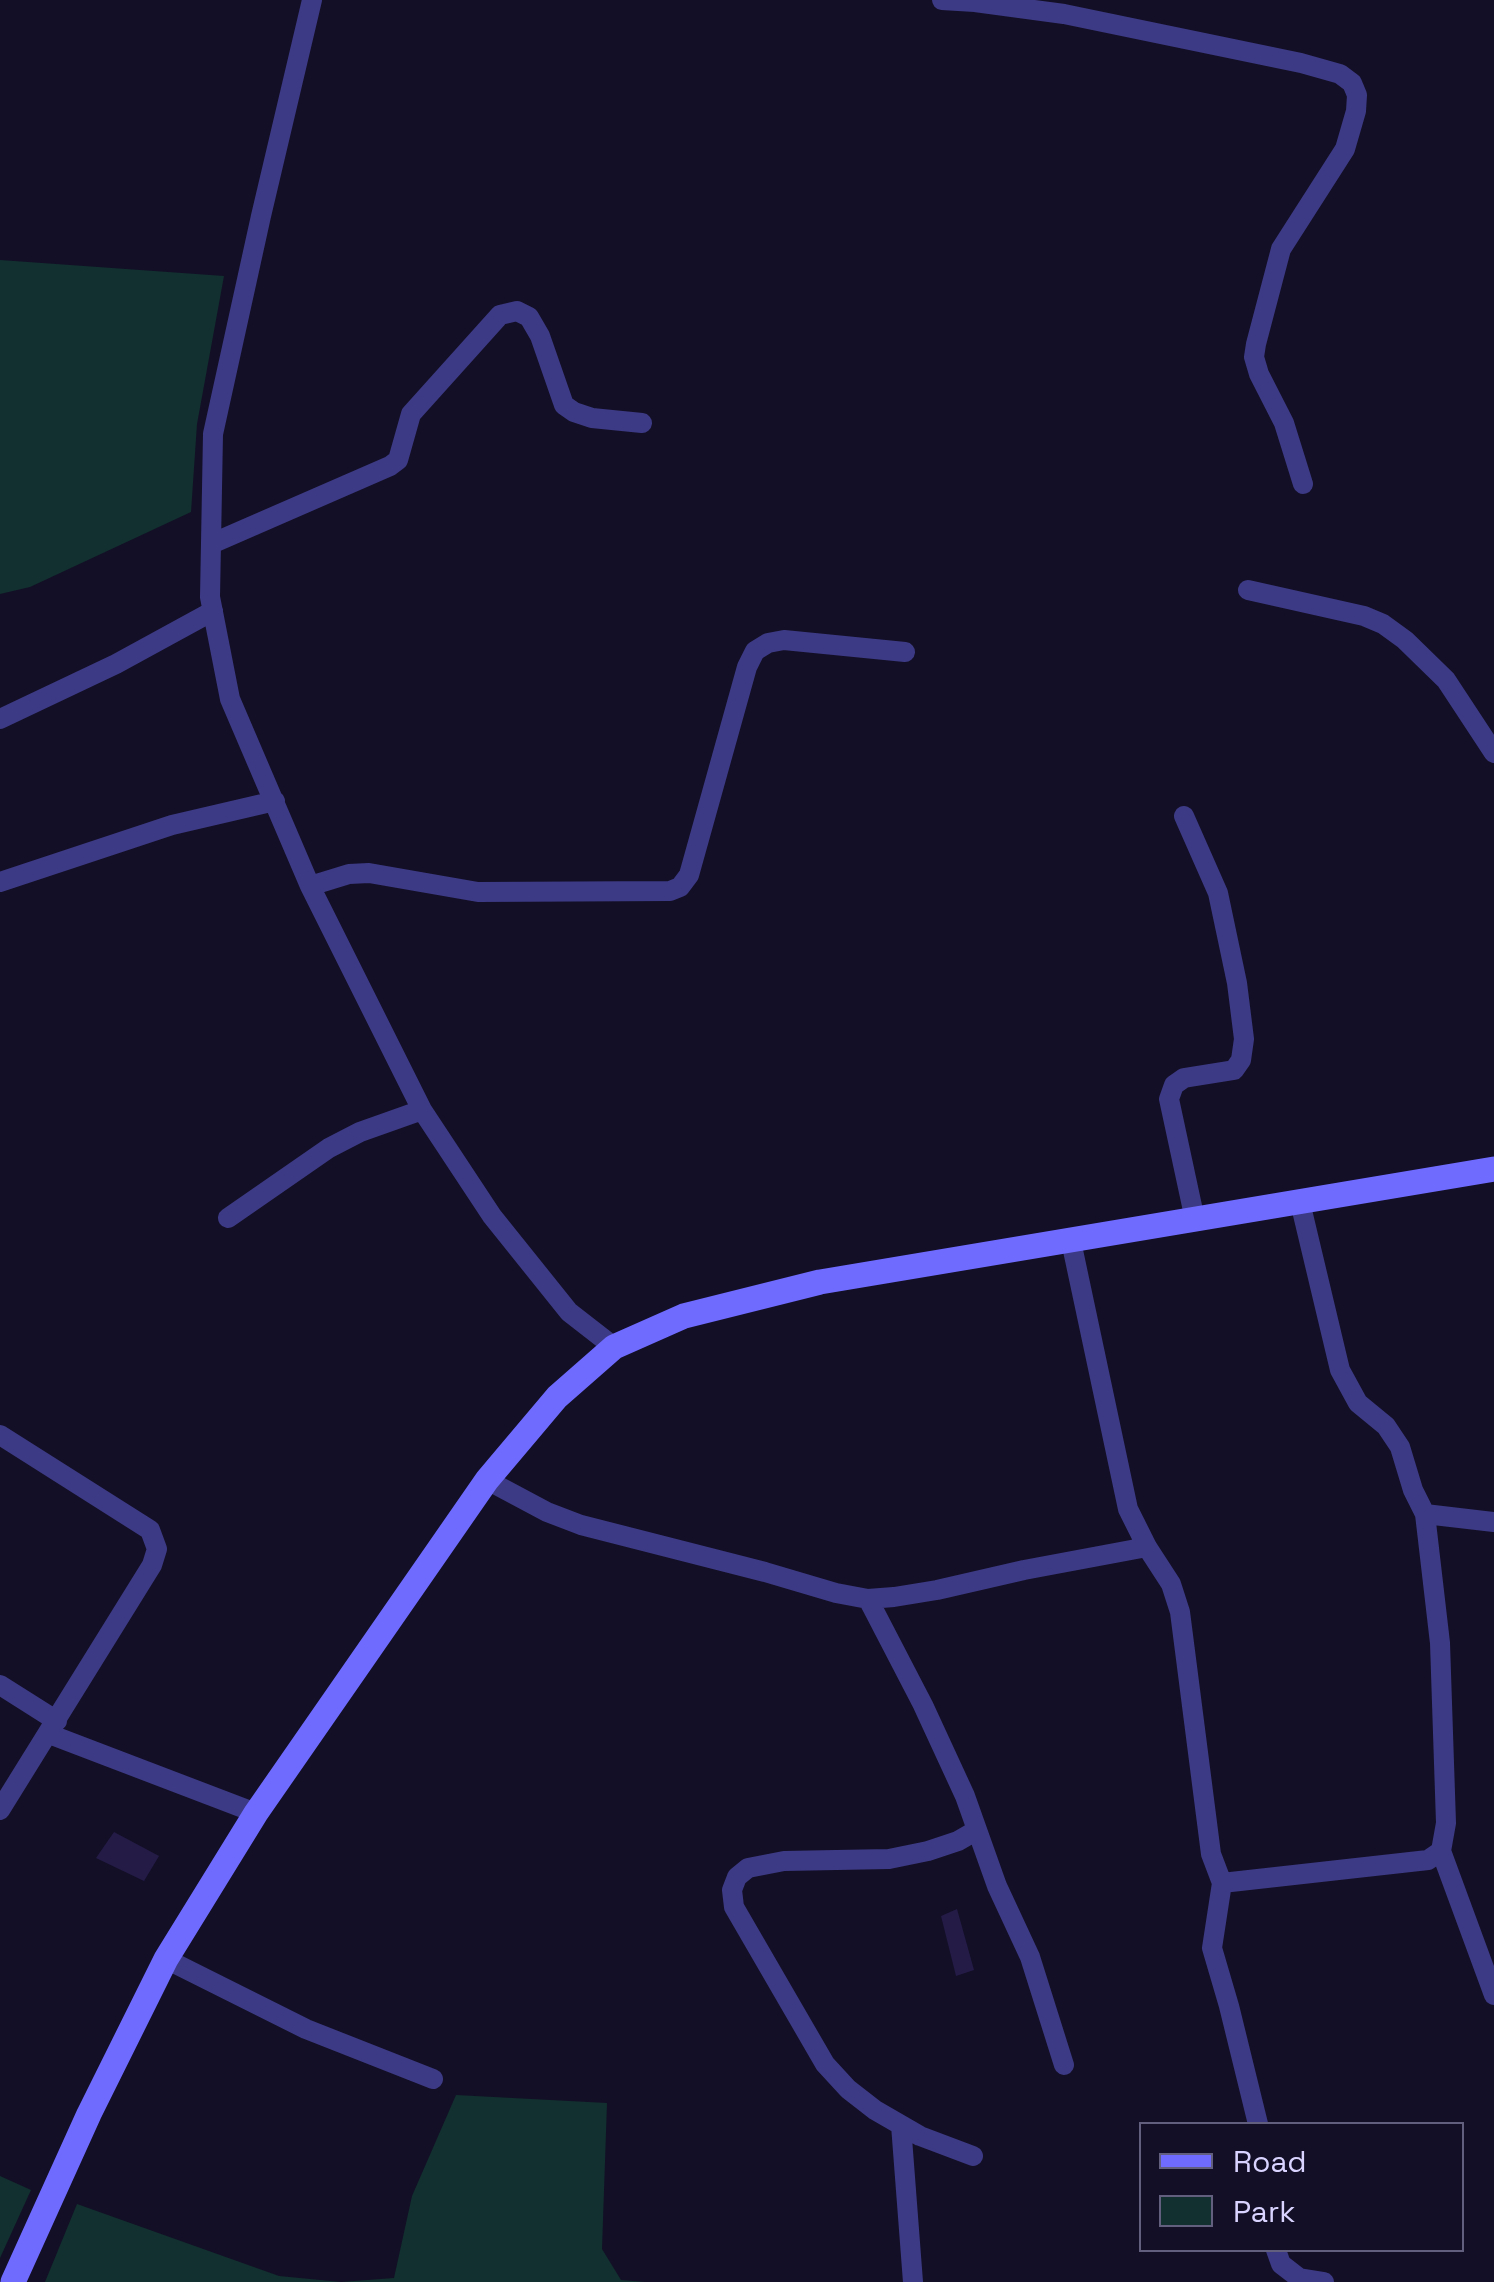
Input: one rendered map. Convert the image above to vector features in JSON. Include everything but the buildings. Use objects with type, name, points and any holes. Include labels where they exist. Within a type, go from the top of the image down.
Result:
[{"type":"main road","points":[[13,2282],[89,2114],[166,1959],[256,1813],[487,1480],[557,1397],[614,1347],[684,1316],[820,1282],[1494,1169]]},
{"type":"street","points":[[312,0],[213,434],[210,598],[230,699],[310,886],[422,1110],[492,1216],[536,1271],[570,1312],[614,1347]]},
{"type":"street","points":[[942,0],[1064,14],[1301,63],[1340,74],[1352,83],[1357,95],[1356,111],[1345,150],[1282,249],[1254,357],[1284,422],[1303,484]]},
{"type":"street","points":[[211,544],[398,460],[411,414],[500,315],[517,311],[528,317],[540,336],[564,405],[592,418],[642,422]]},
{"type":"street","points":[[1248,590],[1364,616],[1383,624],[1446,680],[1494,752]]},
{"type":"street","points":[[0,719],[116,664],[213,611]]},
{"type":"street","points":[[310,886],[349,874],[369,873],[478,892],[670,891],[680,887],[689,875],[747,667],[755,651],[784,640],[904,652]]},
{"type":"street","points":[[0,882],[172,825],[275,801]]},
{"type":"street","points":[[1184,816],[1218,893],[1244,1039],[1241,1060],[1234,1070],[1184,1078],[1174,1085],[1169,1099],[1195,1220]]},
{"type":"street","points":[[228,1218],[329,1148],[360,1132],[422,1110]]},
{"type":"street","points":[[1300,1202],[1340,1370],[1358,1403],[1386,1426],[1400,1447],[1425,1514],[1440,1643],[1446,1823],[1441,1851],[1494,1995]]},
{"type":"street","points":[[1071,1241],[1128,1508],[1146,1547],[1171,1584],[1180,1612],[1211,1854],[1222,1883],[1212,1948],[1258,2122]]},
{"type":"street","points":[[0,1435],[150,1530],[157,1549],[152,1565],[0,1810]]},
{"type":"street","points":[[487,1480],[547,1512],[580,1524],[868,1599],[936,1590],[1146,1547]]},
{"type":"street","points":[[1425,1514],[1494,1522]]},
{"type":"street","points":[[868,1599],[924,1705],[965,1796],[997,1886],[1030,1957],[1064,2065]]},
{"type":"street","points":[[0,1684],[53,1728],[256,1813]]},
{"type":"street","points":[[973,2156],[920,2136],[875,2110],[825,2064],[734,1907],[732,1890],[737,1876],[748,1868],[784,1861],[890,1859],[958,1841],[977,1830]]},
{"type":"street","points":[[1222,1883],[1428,1860],[1441,1851]]},
{"type":"street","points":[[166,1959],[306,2029],[434,2079]]},
{"type":"street","points":[[901,2126],[913,2282]]},
{"type":"street","points":[[1277,2252],[1281,2264],[1300,2278],[1324,2282]]},
{"type":"green space","points":[[0,260],[224,276],[197,424],[191,512],[30,587],[0,594]]},
{"type":"green space","points":[[456,2095],[607,2103],[602,2249],[621,2280],[645,2282],[341,2282],[394,2278],[412,2196]]},
{"type":"green space","points":[[0,2176],[31,2190],[0,2258]]},
{"type":"green space","points":[[77,2204],[279,2276],[341,2282],[45,2282]]}]
